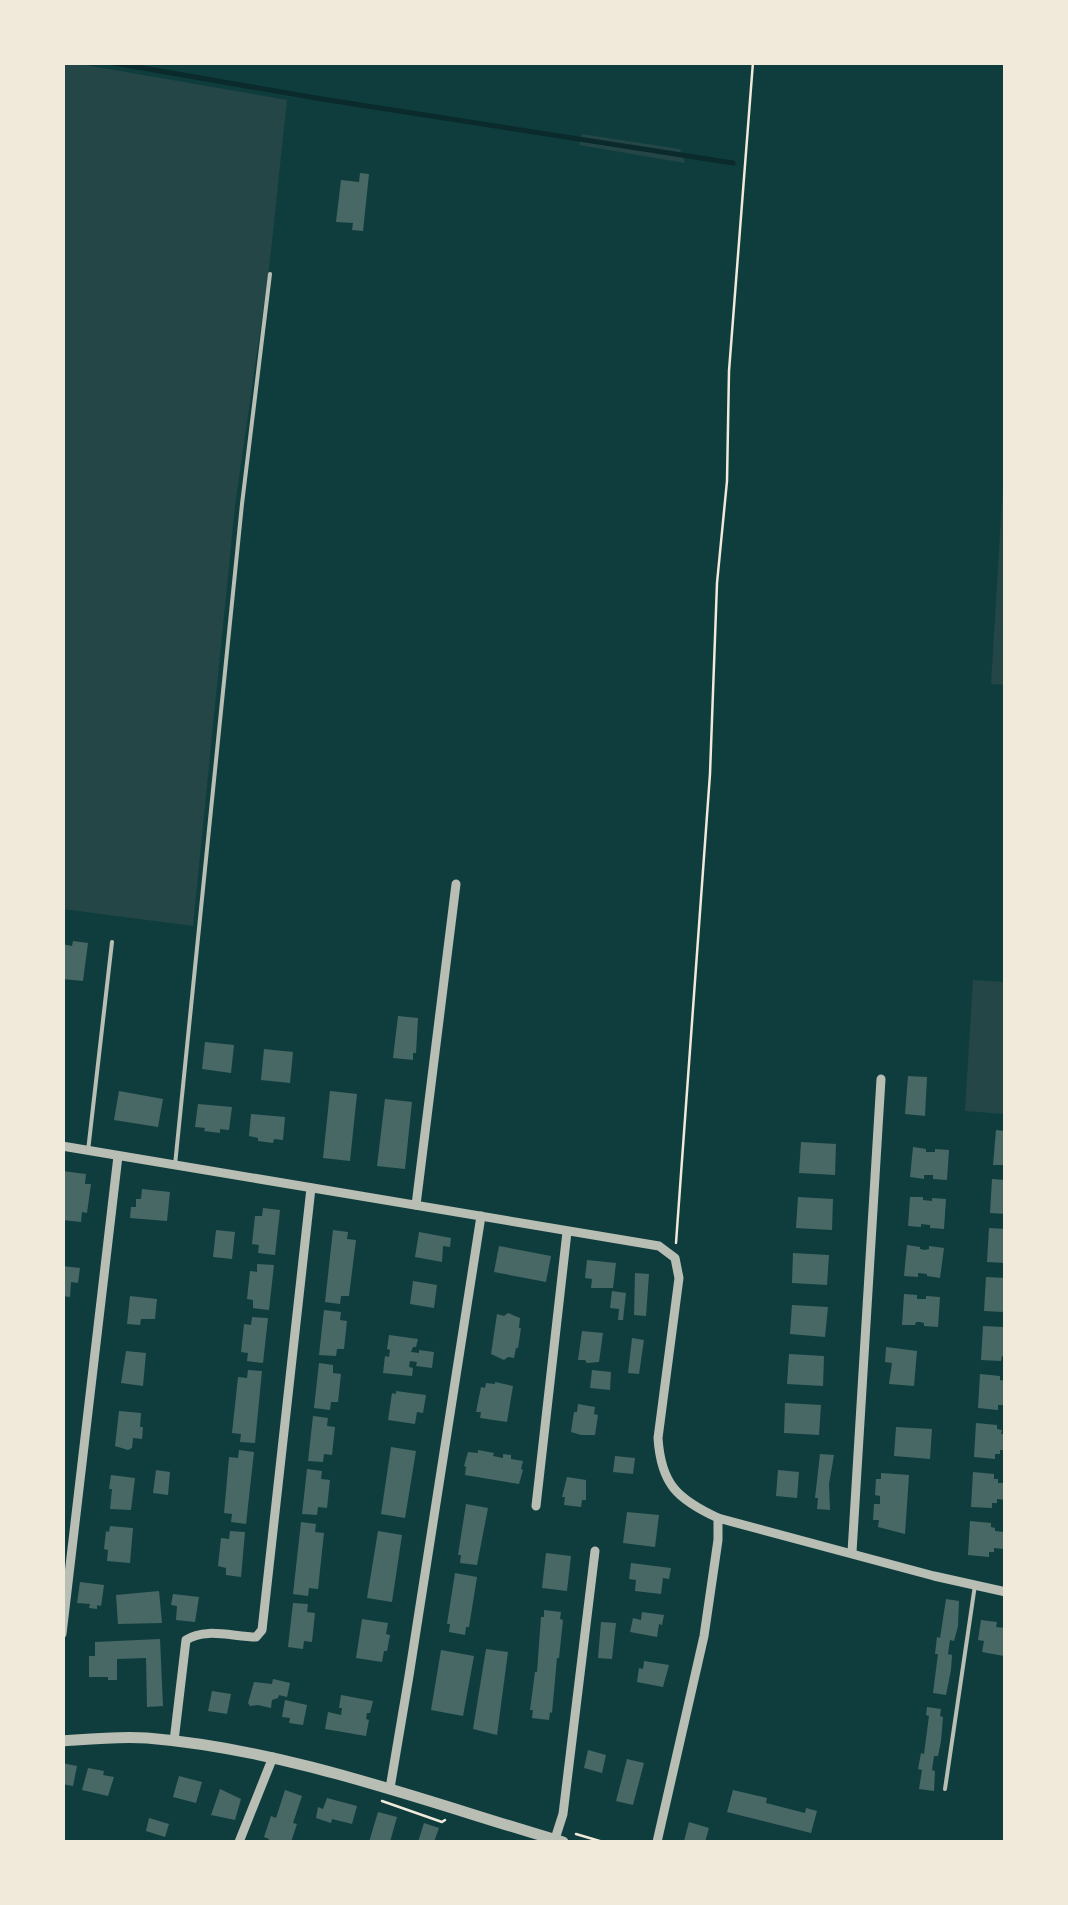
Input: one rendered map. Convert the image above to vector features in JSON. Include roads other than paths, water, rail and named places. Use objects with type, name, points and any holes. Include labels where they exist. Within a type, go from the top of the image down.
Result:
[{"type":"street","points":[[416,1205],[456,884]]},
{"type":"street","points":[[852,1552],[881,1079]]},
{"type":"street","points":[[62,1146],[658,1246],[674,1258],[679,1278],[658,1438],[659,1462],[678,1494],[718,1518],[1006,1592]]},
{"type":"street","points":[[62,1634],[118,1156]]},
{"type":"street","points":[[174,1742],[186,1640],[203,1633],[256,1638],[262,1630],[311,1188]]},
{"type":"street","points":[[390,1788],[481,1216]]},
{"type":"street","points":[[536,1506],[567,1232]]},
{"type":"street","points":[[657,1842],[704,1636],[718,1518]]},
{"type":"street","points":[[62,1740],[131,1738],[272,1758],[390,1788],[557,1842],[564,1814],[595,1551]]},
{"type":"street","points":[[238,1842],[272,1758]]},
{"type":"lane","points":[[175,1165],[242,504],[270,274]]},
{"type":"lane","points":[[88,1151],[112,942]]},
{"type":"lane","points":[[945,1789],[975,1585]]},
{"type":"waterway","points":[[108,62],[733,163]]}]
